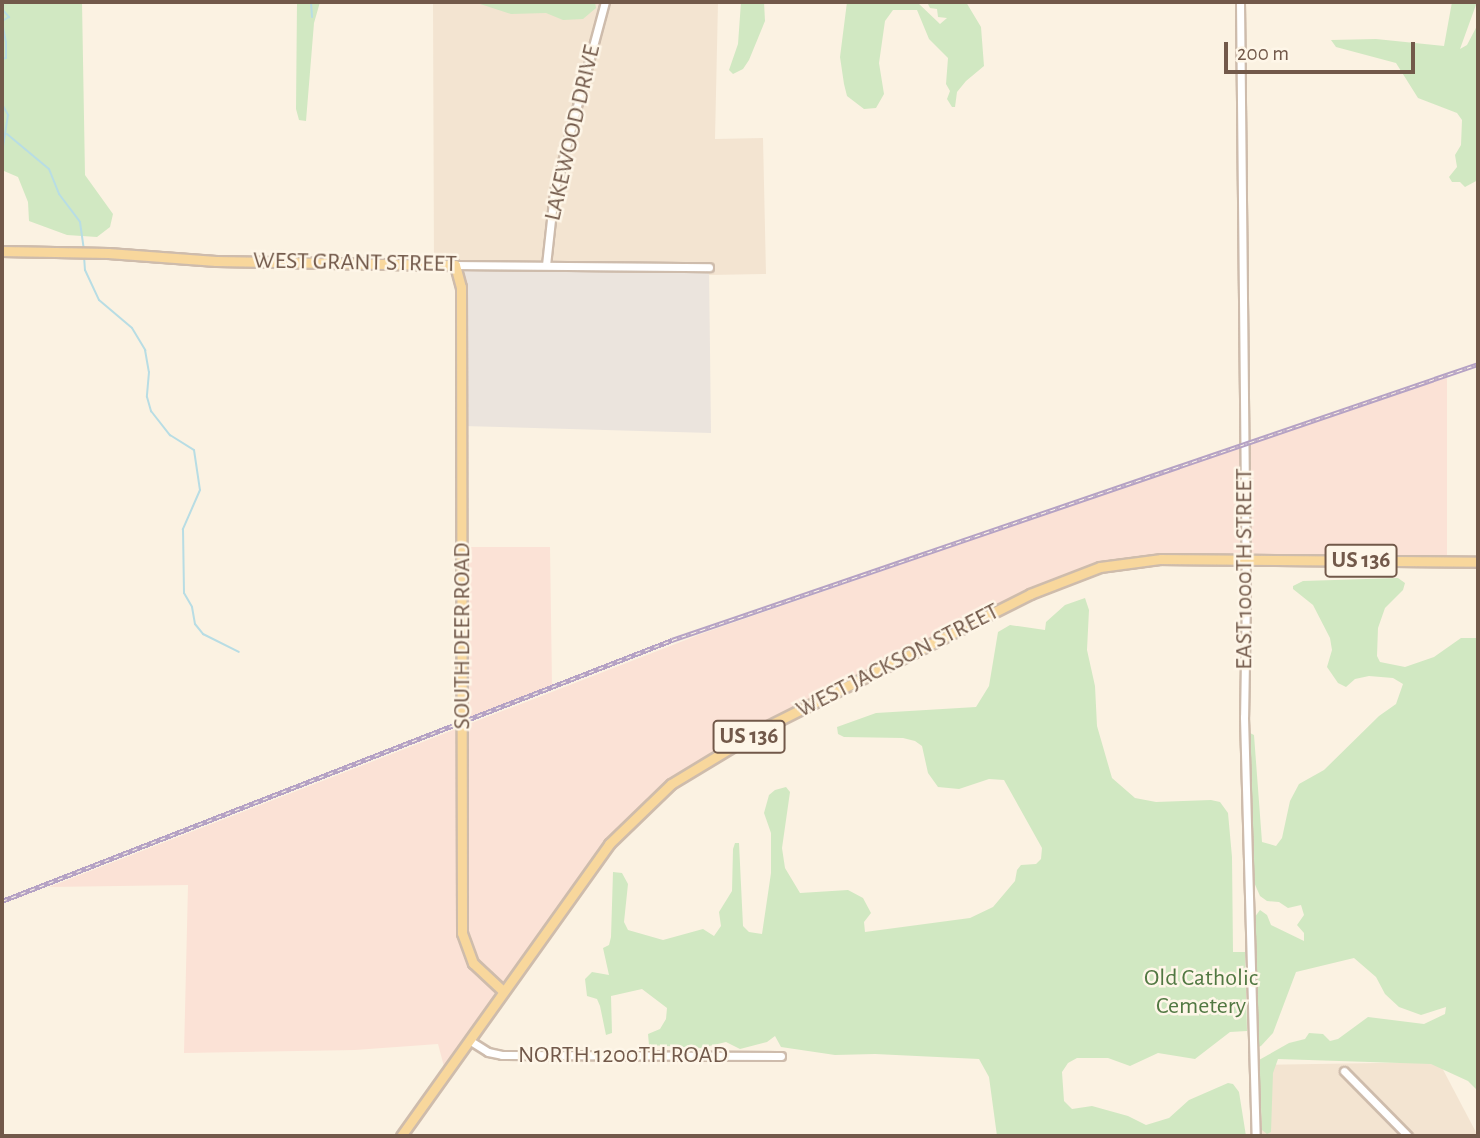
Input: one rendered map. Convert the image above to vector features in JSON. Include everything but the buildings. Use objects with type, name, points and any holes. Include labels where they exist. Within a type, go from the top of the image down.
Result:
[{"type":"main road","name":"WEST GRANT STREET","points":[[2,251],[108,253],[216,261],[455,265]]},
{"type":"main road","name":"SOUTH DEER ROAD","points":[[455,265],[461,287],[462,933],[473,963],[503,991]]},
{"type":"main road","name":"US 136","points":[[1244,559],[1478,562]]},
{"type":"main road","name":"WEST JACKSON STREET","points":[[401,1136],[623,828],[671,784],[720,752],[1068,577],[1100,567],[1140,560],[1244,559]]},
{"type":"street","name":"LAKEWOOD DRIVE","points":[[545,265],[554,192],[606,2]]},
{"type":"street","name":"EAST 1000TH STREET","points":[[1240,2],[1246,865],[1256,1136]]},
{"type":"street","name":"WEST GRANT STREET","points":[[455,265],[709,268]]},
{"type":"street","name":"NORTH 1200TH ROAD","points":[[469,1040],[488,1052],[502,1055],[781,1056]]},
{"type":"street","points":[[1344,1071],[1408,1136]]},
{"type":"shaded area","points":[[433,2],[718,2],[715,139],[763,138],[766,274],[709,275],[709,268],[434,265]]},
{"type":"shaded area","points":[[455,265],[709,267],[711,433],[462,426],[461,287]]},
{"type":"shaded area","points":[[1447,374],[1447,562],[1161,559],[1068,577],[696,768],[623,828],[446,1074],[438,1044],[355,1050],[184,1053],[188,885],[49,887],[701,634]]},
{"type":"shaded area","points":[[462,547],[550,547],[552,685],[464,720]]},
{"type":"shaded area","points":[[1439,1062],[1478,1136],[1254,1136],[1253,1065]]},
{"type":"green space","points":[[2,2],[82,2],[85,175],[113,214],[110,227],[97,237],[67,235],[29,221],[28,202],[18,177],[4,171],[2,177]]},
{"type":"green space","points":[[297,2],[320,2],[314,23],[306,121],[299,120],[296,109]]},
{"type":"green space","points":[[474,2],[595,2],[596,8],[583,19],[563,20],[546,13],[511,14]]},
{"type":"green space","points":[[741,2],[764,2],[765,21],[749,60],[743,69],[733,74],[729,70],[738,44]]},
{"type":"green space","points":[[847,2],[917,2],[940,24],[947,18],[938,17],[937,9],[930,8],[927,2],[966,2],[981,27],[984,66],[957,92],[955,107],[952,107],[947,99],[950,91],[946,84],[948,58],[929,39],[917,10],[893,10],[885,21],[879,63],[884,94],[876,108],[864,109],[847,96],[844,84],[840,57]]},
{"type":"green space","points":[[1452,2],[1477,2],[1460,49],[1467,45],[1478,24],[1478,180],[1465,187],[1460,182],[1452,182],[1449,177],[1457,167],[1455,155],[1461,145],[1462,120],[1457,113],[1418,98],[1396,63],[1336,47],[1331,40],[1376,39],[1444,46]]},
{"type":"green space","points":[[1398,578],[1405,583],[1403,590],[1385,608],[1378,628],[1377,656],[1380,662],[1405,667],[1434,657],[1461,638],[1478,638],[1478,1091],[1468,1081],[1431,1064],[1278,1059],[1273,1073],[1271,1132],[1267,1134],[1262,1130],[1259,1060],[1289,1043],[1305,1039],[1309,1033],[1323,1034],[1330,1041],[1338,1039],[1368,1017],[1424,1024],[1445,1014],[1446,1007],[1421,1015],[1399,1007],[1385,994],[1376,977],[1354,958],[1296,972],[1273,1033],[1261,1046],[1258,1047],[1256,1040],[1254,918],[1260,910],[1267,915],[1271,925],[1304,941],[1304,933],[1297,925],[1304,915],[1301,905],[1288,908],[1279,902],[1267,901],[1260,896],[1253,880],[1249,862],[1246,736],[1248,732],[1254,735],[1262,842],[1276,846],[1282,838],[1290,801],[1299,784],[1324,770],[1379,716],[1396,704],[1403,684],[1393,678],[1369,676],[1355,679],[1346,687],[1338,683],[1327,667],[1332,650],[1330,638],[1313,605],[1293,589],[1293,586],[1303,581]]},
{"type":"green space","name":"Old Catholic Cemetery","points":[[1085,598],[1089,610],[1087,650],[1095,686],[1097,726],[1112,778],[1135,798],[1156,802],[1211,800],[1220,802],[1228,813],[1232,857],[1233,952],[1245,952],[1247,1031],[1230,1032],[1195,1059],[1158,1053],[1130,1066],[1108,1058],[1077,1058],[1068,1063],[1062,1072],[1064,1101],[1072,1109],[1092,1106],[1128,1116],[1146,1125],[1169,1118],[1189,1100],[1228,1083],[1233,1084],[1239,1092],[1246,1136],[997,1136],[989,1077],[979,1059],[875,1054],[835,1055],[781,1047],[775,1036],[767,1042],[740,1049],[726,1042],[701,1048],[649,1045],[648,1034],[660,1029],[666,1019],[667,1008],[642,989],[611,996],[612,1033],[606,1035],[600,1006],[597,999],[587,996],[585,979],[592,972],[609,975],[603,948],[609,945],[611,937],[613,872],[622,873],[628,884],[624,922],[628,930],[663,940],[703,929],[714,936],[721,926],[719,912],[732,891],[733,849],[735,843],[739,843],[743,926],[749,932],[762,934],[771,873],[771,833],[764,813],[769,795],[775,790],[786,787],[790,792],[782,848],[785,868],[800,893],[848,890],[863,898],[871,913],[864,922],[865,932],[970,918],[993,907],[1015,881],[1021,865],[1036,864],[1041,859],[1042,848],[1004,780],[989,779],[959,789],[938,787],[928,773],[922,746],[915,741],[903,738],[844,737],[838,734],[837,727],[876,713],[976,707],[989,686],[998,632],[1010,625],[1045,630],[1046,622],[1065,605]]},
{"type":"waterway","points":[[311,2],[312,17]]},
{"type":"waterway","points":[[2,9],[9,17],[2,21]]},
{"type":"waterway","points":[[2,22],[6,42],[6,58],[2,59]]},
{"type":"waterway","points":[[2,104],[8,115],[2,153]]},
{"type":"waterway","points":[[7,134],[49,169],[59,194],[80,222],[84,251]]},
{"type":"waterway","points":[[84,256],[85,270],[99,300],[132,328],[145,350],[149,372],[147,397],[151,411],[170,435],[194,450],[200,490],[183,529],[184,593],[192,607],[195,624],[203,634],[239,652]]},
{"type":"railway","points":[[2,901],[672,640],[1478,364]]}]
